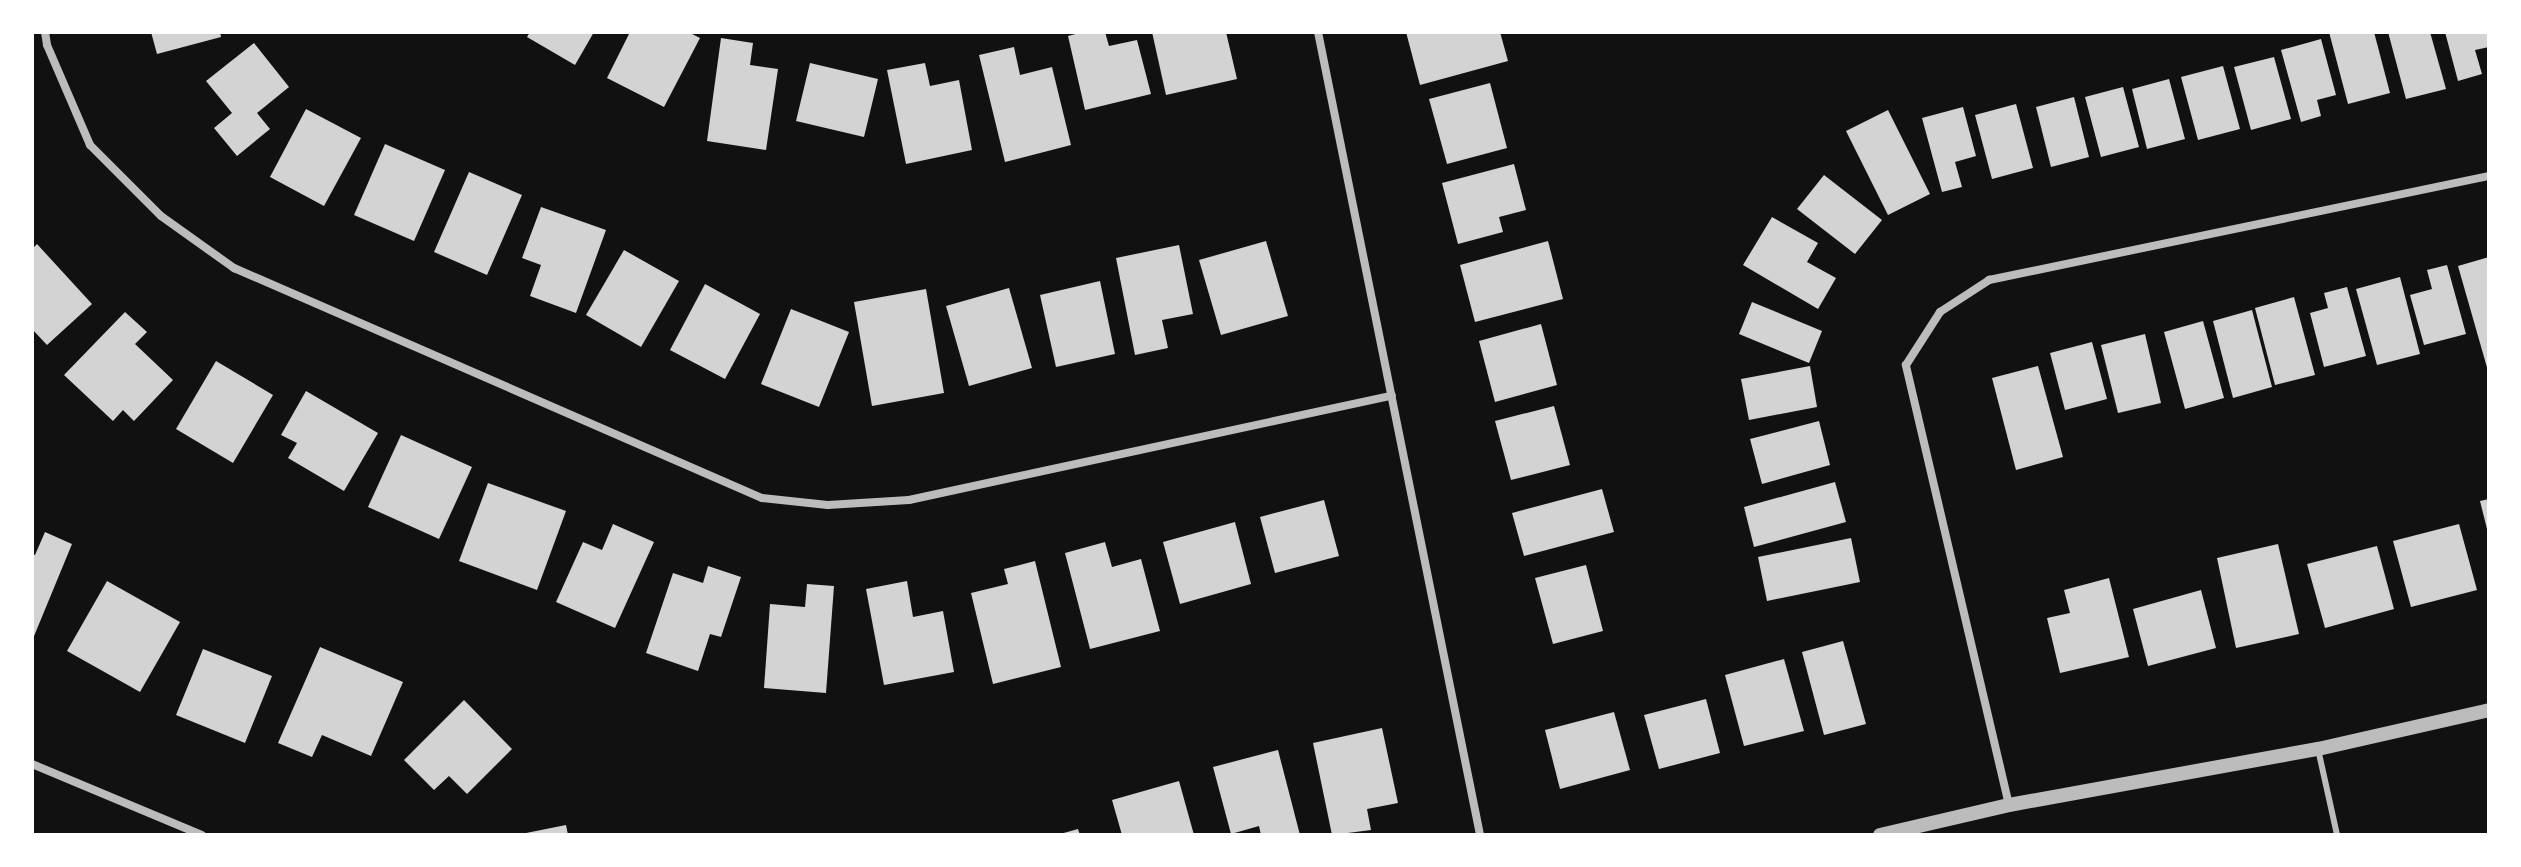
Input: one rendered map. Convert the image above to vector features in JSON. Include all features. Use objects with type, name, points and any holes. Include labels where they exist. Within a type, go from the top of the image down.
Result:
[{"type":"street","points":[[45,32],[47,45],[90,145],[161,216],[234,268],[762,498],[828,505],[909,500],[1392,396]]},
{"type":"street","points":[[1318,32],[1480,835]]},
{"type":"street","points":[[2009,805],[1906,365],[1940,312],[1989,280],[2489,176]]},
{"type":"street","points":[[1880,835],[2009,805],[2318,749],[2489,710]]},
{"type":"street","points":[[32,764],[202,835]]},
{"type":"lane","points":[[2318,749],[2337,835]]},
{"type":"building","points":[[151,32],[220,32],[221,37],[157,54]]},
{"type":"building","points":[[530,32],[594,32],[575,65],[527,37]]},
{"type":"building","points":[[630,32],[688,32],[700,38],[664,107],[607,78]]},
{"type":"building","points":[[1105,32],[1109,46],[1137,40],[1151,94],[1085,110],[1068,36]]},
{"type":"building","points":[[1152,32],[1226,32],[1237,79],[1166,95]]},
{"type":"building","points":[[1406,32],[1500,32],[1508,61],[1420,85]]},
{"type":"building","points":[[2329,32],[2374,32],[2390,93],[2348,104]]},
{"type":"building","points":[[2388,32],[2430,32],[2446,89],[2406,99]]},
{"type":"building","points":[[2445,32],[2488,32],[2489,47],[2475,50],[2482,74],[2458,81]]},
{"type":"building","points":[[721,38],[753,43],[750,65],[778,69],[766,150],[707,141]]},
{"type":"building","points":[[2321,39],[2336,95],[2317,100],[2321,116],[2301,122],[2281,50]]},
{"type":"building","points":[[254,43],[289,87],[257,113],[270,129],[237,156],[214,128],[232,113],[206,81]]},
{"type":"building","points":[[1014,47],[1020,75],[1052,67],[1071,145],[1005,162],[979,55]]},
{"type":"building","points":[[2274,57],[2291,119],[2251,130],[2234,67]]},
{"type":"building","points":[[810,63],[878,79],[864,137],[796,121]]},
{"type":"building","points":[[925,63],[930,86],[959,80],[972,150],[906,164],[887,70]]},
{"type":"building","points":[[2223,66],[2240,129],[2198,140],[2181,77]]},
{"type":"building","points":[[2169,79],[2185,139],[2147,149],[2132,89]]},
{"type":"building","points":[[1490,83],[1507,148],[1447,164],[1429,99]]},
{"type":"building","points":[[2123,87],[2139,147],[2101,157],[2085,97]]},
{"type":"building","points":[[2074,97],[2089,157],[2051,167],[2036,107]]},
{"type":"building","points":[[2016,104],[2033,168],[1992,179],[1975,115]]},
{"type":"building","points":[[1963,107],[1976,156],[1955,162],[1962,187],[1942,192],[1922,118]]},
{"type":"building","points":[[306,109],[361,138],[324,206],[270,177]]},
{"type":"building","points":[[1888,110],[1930,194],[1888,215],[1846,131]]},
{"type":"building","points":[[385,144],[445,170],[414,241],[354,215]]},
{"type":"building","points":[[1514,164],[1526,210],[1499,217],[1503,232],[1458,244],[1442,183]]},
{"type":"building","points":[[469,172],[522,195],[487,275],[434,252]]},
{"type":"building","points":[[1824,175],[1882,220],[1855,254],[1797,209]]},
{"type":"building","points":[[541,207],[606,230],[576,313],[530,296],[541,265],[522,258]]},
{"type":"building","points":[[1772,217],[1818,243],[1807,262],[1836,278],[1818,309],[1743,265]]},
{"type":"building","points":[[1266,241],[1288,316],[1221,335],[1199,260]]},
{"type":"building","points":[[1548,241],[1563,299],[1475,322],[1460,265]]},
{"type":"building","points":[[37,244],[92,304],[47,345],[32,329],[32,249]]},
{"type":"building","points":[[1179,245],[1193,314],[1162,320],[1168,348],[1135,355],[1116,258]]},
{"type":"building","points":[[624,250],[679,281],[641,347],[586,315]]},
{"type":"building","points":[[2489,257],[2489,371],[2488,371],[2458,266]]},
{"type":"building","points":[[2447,265],[2466,334],[2424,345],[2410,295],[2432,289],[2427,270]]},
{"type":"building","points":[[2400,277],[2420,354],[2377,365],[2356,289]]},
{"type":"building","points":[[1100,281],[1115,354],[1056,367],[1040,295]]},
{"type":"building","points":[[705,284],[760,314],[725,379],[670,350]]},
{"type":"building","points":[[2347,287],[2366,356],[2324,367],[2310,313],[2328,308],[2324,293]]},
{"type":"building","points":[[1009,288],[1032,368],[969,386],[946,306]]},
{"type":"building","points":[[926,289],[944,393],[872,406],[854,302]]},
{"type":"building","points":[[2294,297],[2315,375],[2275,385],[2255,308]]},
{"type":"building","points":[[1752,302],[1822,331],[1809,363],[1739,334]]},
{"type":"building","points":[[791,309],[849,332],[819,407],[761,384]]},
{"type":"building","points":[[2252,310],[2272,387],[2233,398],[2213,321]]},
{"type":"building","points":[[125,312],[147,332],[135,344],[173,380],[134,421],[123,410],[113,421],[64,375]]},
{"type":"building","points":[[2203,321],[2224,398],[2185,409],[2164,332]]},
{"type":"building","points":[[1541,324],[1557,385],[1495,402],[1479,341]]},
{"type":"building","points":[[2145,334],[2161,403],[2118,413],[2101,345]]},
{"type":"building","points":[[2092,342],[2107,399],[2065,410],[2050,353]]},
{"type":"building","points":[[216,361],[273,395],[233,463],[176,429]]},
{"type":"building","points":[[1810,366],[1817,407],[1749,420],[1741,379]]},
{"type":"building","points":[[2038,366],[2063,457],[2016,470],[1992,378]]},
{"type":"building","points":[[306,391],[378,433],[344,491],[288,458],[297,443],[281,435]]},
{"type":"building","points":[[1554,406],[1570,465],[1511,480],[1495,421]]},
{"type":"building","points":[[1819,421],[1830,465],[1762,484],[1750,439]]},
{"type":"building","points":[[401,435],[472,467],[439,539],[368,507]]},
{"type":"building","points":[[1835,482],[1846,522],[1754,547],[1744,507]]},
{"type":"building","points":[[488,483],[566,511],[537,590],[459,561]]},
{"type":"building","points":[[1602,489],[1614,532],[1524,556],[1512,513]]},
{"type":"building","points":[[2489,499],[2489,533],[2488,533],[2480,501]]},
{"type":"building","points":[[1324,500],[1339,556],[1275,573],[1260,517]]},
{"type":"building","points":[[1235,522],[1251,584],[1180,604],[1163,542]]},
{"type":"building","points":[[613,524],[654,542],[615,628],[556,602],[583,542],[602,550]]},
{"type":"building","points":[[2459,524],[2477,590],[2411,607],[2393,541]]},
{"type":"building","points":[[45,532],[72,544],[32,641],[32,554],[35,555]]},
{"type":"building","points":[[1851,538],[1860,582],[1767,601],[1758,557]]},
{"type":"building","points":[[1105,542],[1112,567],[1141,559],[1160,631],[1090,649],[1065,553]]},
{"type":"building","points":[[2278,544],[2299,634],[2236,648],[2217,558]]},
{"type":"building","points":[[2377,546],[2394,609],[2325,628],[2307,564]]},
{"type":"building","points":[[1035,561],[1061,667],[993,684],[971,593],[1008,584],[1004,569]]},
{"type":"building","points":[[1586,565],[1603,631],[1553,644],[1535,578]]},
{"type":"building","points":[[708,566],[741,577],[721,637],[710,634],[698,671],[646,653],[673,573],[703,583]]},
{"type":"building","points":[[2109,578],[2129,657],[2060,673],[2047,618],[2070,613],[2064,590]]},
{"type":"building","points":[[107,581],[180,622],[140,692],[67,651]]},
{"type":"building","points":[[907,581],[913,617],[943,611],[954,672],[884,685],[866,589]]},
{"type":"building","points":[[807,584],[834,586],[826,693],[764,688],[770,604],[805,607]]},
{"type":"building","points":[[2201,590],[2216,648],[2148,666],[2133,609]]},
{"type":"building","points":[[1843,641],[1866,724],[1824,735],[1802,652]]},
{"type":"building","points":[[320,647],[403,682],[371,756],[322,735],[312,757],[278,743]]},
{"type":"building","points":[[203,649],[272,676],[245,743],[176,715]]},
{"type":"building","points":[[1784,659],[1804,731],[1744,746],[1725,675]]},
{"type":"building","points":[[1706,699],[1720,753],[1659,769],[1644,715]]},
{"type":"building","points":[[464,700],[512,749],[467,794],[449,776],[434,790],[404,760]]},
{"type":"building","points":[[1614,712],[1630,770],[1560,789],[1545,730]]},
{"type":"building","points":[[1382,728],[1398,803],[1367,809],[1371,830],[1332,835],[1313,743]]},
{"type":"building","points":[[1278,750],[1300,835],[1261,835],[1259,826],[1231,834],[1213,767]]},
{"type":"building","points":[[1179,781],[1194,835],[1122,835],[1112,800]]},
{"type":"building","points":[[566,825],[568,835],[521,835],[521,834]]},
{"type":"building","points":[[1078,829],[1080,835],[1060,835],[1060,834]]}]
